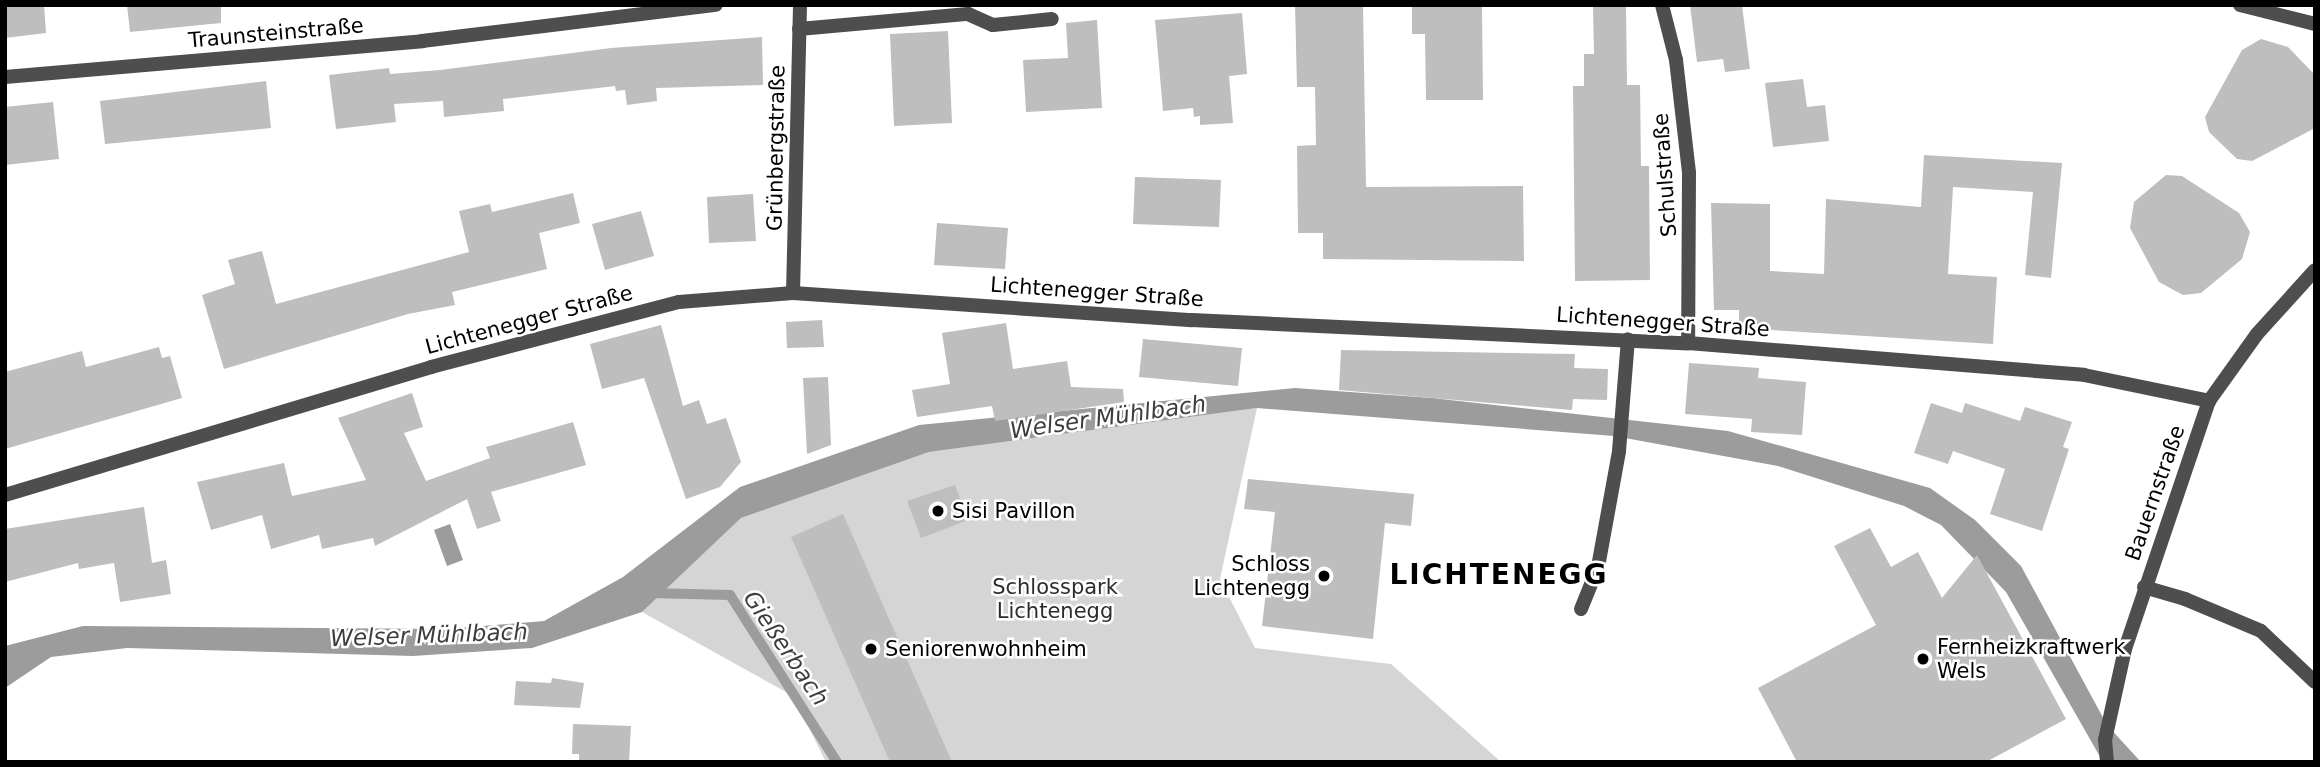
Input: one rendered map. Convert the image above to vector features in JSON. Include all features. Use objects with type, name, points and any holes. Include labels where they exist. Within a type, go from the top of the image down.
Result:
[{"type":"street","name":"Traunsteinstraße","points":[[5,78],[422,41],[716,5]]},
{"type":"street","name":"Grünbergstraße","points":[[793,293],[800,5]]},
{"type":"street","name":"Schulstraße","points":[[1662,5],[1675,60],[1689,173],[1688,343]]},
{"type":"street","points":[[2239,5],[2315,24]]},
{"type":"street","points":[[799,29],[968,14],[993,25],[1052,19]]},
{"type":"street","name":"Bauernstraße","points":[[2107,762],[2105,740],[2125,649],[2209,401],[2257,334],[2315,270]]},
{"type":"street","name":"Lichtenegger Straße","points":[[5,495],[431,367],[679,302],[793,293],[1192,320],[1688,343],[2084,375],[2209,401]]},
{"type":"street","points":[[1581,609],[1598,567],[1619,451],[1628,339]]},
{"type":"street","points":[[2144,587],[2185,599],[2261,631],[2315,682]]},
{"type":"green space","name":"Schlosspark Lichtenegg","points":[[1257,408],[1220,579],[1255,648],[1391,664],[1501,762],[826,762],[793,696],[642,612],[741,518],[929,452]]},
{"type":"water","name":"Welser Mühlbach","points":[[1295,388],[1432,398],[1728,431],[1930,488],[1975,520],[2021,566],[2107,725],[2141,762],[2103,762],[2006,592],[1941,525],[1904,506],[1778,466],[1614,436],[1257,408],[929,452],[741,518],[642,612],[532,648],[413,656],[127,648],[51,657],[5,688],[5,646],[83,626],[446,629],[544,621],[623,577],[740,487],[919,425]]},
{"type":"water","points":[[450,524],[463,560],[447,566],[434,530]]},
{"type":"building","points":[[5,5],[44,5],[46,33],[5,38]]},
{"type":"building","points":[[127,5],[221,5],[221,23],[130,32]]},
{"type":"building","points":[[1295,5],[1363,5],[1366,187],[1523,186],[1524,261],[1323,259],[1323,233],[1298,233],[1297,146],[1316,145],[1315,87],[1297,87]]},
{"type":"building","points":[[1412,5],[1482,5],[1483,100],[1426,100],[1425,34],[1412,34]]},
{"type":"building","points":[[1626,5],[1627,85],[1640,85],[1641,166],[1649,166],[1650,280],[1575,281],[1573,86],[1584,86],[1584,54],[1594,54],[1593,7]]},
{"type":"building","points":[[1690,5],[1742,5],[1750,69],[1725,72],[1723,59],[1697,62]]},
{"type":"building","points":[[1242,13],[1247,74],[1229,76],[1233,123],[1200,125],[1200,116],[1194,117],[1193,108],[1163,111],[1155,20]]},
{"type":"building","points":[[1097,20],[1102,108],[1026,112],[1023,60],[1068,58],[1066,23]]},
{"type":"building","points":[[948,31],[952,123],[894,126],[890,34]]},
{"type":"building","points":[[762,37],[763,85],[656,88],[657,101],[627,105],[625,90],[616,91],[615,86],[503,99],[504,111],[444,117],[443,101],[394,104],[396,122],[336,129],[329,75],[389,68],[390,74],[440,70],[611,48]]},
{"type":"building","points":[[2261,39],[2288,47],[2315,75],[2315,128],[2252,161],[2237,159],[2209,132],[2205,117],[2242,50]]},
{"type":"building","points":[[1803,79],[1807,107],[1825,105],[1829,141],[1773,147],[1765,83]]},
{"type":"building","points":[[266,81],[271,128],[105,144],[100,101]]},
{"type":"building","points":[[53,102],[59,159],[5,165],[5,107]]},
{"type":"building","points":[[1924,155],[2062,163],[2051,278],[2025,275],[2033,192],[1953,187],[1948,274],[1997,277],[1993,344],[1739,328],[1739,310],[1714,310],[1711,203],[1770,204],[1770,271],[1824,274],[1826,199],[1921,207]]},
{"type":"building","points":[[2166,175],[2182,176],[2239,213],[2250,232],[2242,259],[2201,293],[2183,295],[2159,282],[2130,228],[2134,202]]},
{"type":"building","points":[[1135,177],[1221,180],[1219,227],[1133,224]]},
{"type":"building","points":[[573,193],[580,223],[539,233],[547,269],[452,292],[455,305],[408,314],[224,369],[202,295],[235,284],[228,260],[262,251],[276,304],[469,252],[459,211],[490,204],[492,212]]},
{"type":"building","points":[[753,194],[756,241],[709,243],[707,197]]},
{"type":"building","points":[[641,211],[654,256],[605,270],[592,224]]},
{"type":"building","points":[[937,223],[1008,228],[1005,269],[934,265]]},
{"type":"building","points":[[822,320],[824,347],[787,348],[786,322]]},
{"type":"building","points":[[1006,323],[1013,369],[1067,361],[1071,387],[1123,389],[1124,402],[995,421],[992,406],[917,417],[912,390],[950,384],[942,333]]},
{"type":"building","points":[[661,325],[683,406],[699,400],[707,424],[726,418],[741,462],[720,487],[686,499],[644,378],[602,389],[590,344]]},
{"type":"building","points":[[1143,339],[1242,348],[1238,386],[1139,377]]},
{"type":"building","points":[[159,347],[162,358],[170,356],[182,398],[5,449],[5,372],[82,351],[86,367]]},
{"type":"building","points":[[1341,350],[1575,354],[1574,368],[1608,369],[1607,400],[1573,399],[1572,410],[1339,390]]},
{"type":"building","points":[[1689,363],[1759,368],[1758,378],[1806,382],[1802,435],[1751,432],[1752,419],[1685,414]]},
{"type":"building","points":[[828,377],[831,445],[807,454],[803,378]]},
{"type":"building","points":[[412,393],[423,427],[404,433],[426,481],[490,458],[486,447],[573,422],[586,465],[491,492],[501,521],[477,529],[467,499],[375,546],[373,538],[322,549],[319,535],[271,549],[262,515],[211,530],[197,482],[284,463],[292,496],[366,480],[338,418]]},
{"type":"building","points":[[1931,403],[1962,413],[1965,403],[2020,421],[2025,407],[2072,422],[2063,447],[2069,449],[2042,531],[1990,514],[2005,469],[1953,451],[1948,464],[1914,453]]},
{"type":"building","name":"Schloss Lichtenegg","points":[[1248,479],[1414,494],[1411,526],[1385,523],[1373,639],[1262,626],[1275,512],[1244,509]]},
{"type":"building","name":"Sisi Pavillon","points":[[955,485],[968,520],[921,538],[907,501]]},
{"type":"building","points":[[144,507],[152,563],[166,560],[171,594],[120,602],[114,563],[79,569],[78,563],[5,582],[5,529]]},
{"type":"building","name":"Seniorenwohnheim","points":[[843,514],[952,762],[890,762],[791,537]]},
{"type":"building","name":"Fernheizkraftwerk Wels","points":[[1870,528],[1891,567],[1918,552],[1942,598],[1977,555],[2066,719],[1986,762],[1797,762],[1758,688],[1876,625],[1834,546]]},
{"type":"building","points":[[552,678],[584,683],[580,708],[514,705],[516,681],[551,683]]},
{"type":"building","points":[[573,724],[631,726],[629,762],[579,762],[579,754],[572,754]]},
{"type":"waterway","name":"Gießerbach","points":[[650,593],[730,595],[837,762]]},
{"type":"place","name":"Sisi Pavillon","points":[[938,511]]},
{"type":"place","name":"Schloss Lichtenegg","points":[[1324,576]]},
{"type":"place","name":"Seniorenwohnheim","points":[[871,649]]},
{"type":"place","name":"Fernheizkraftwerk Wels","points":[[1923,659]]},
{"type":"district","name":"LICHTENEGG","points":[[1499,575]]}]
